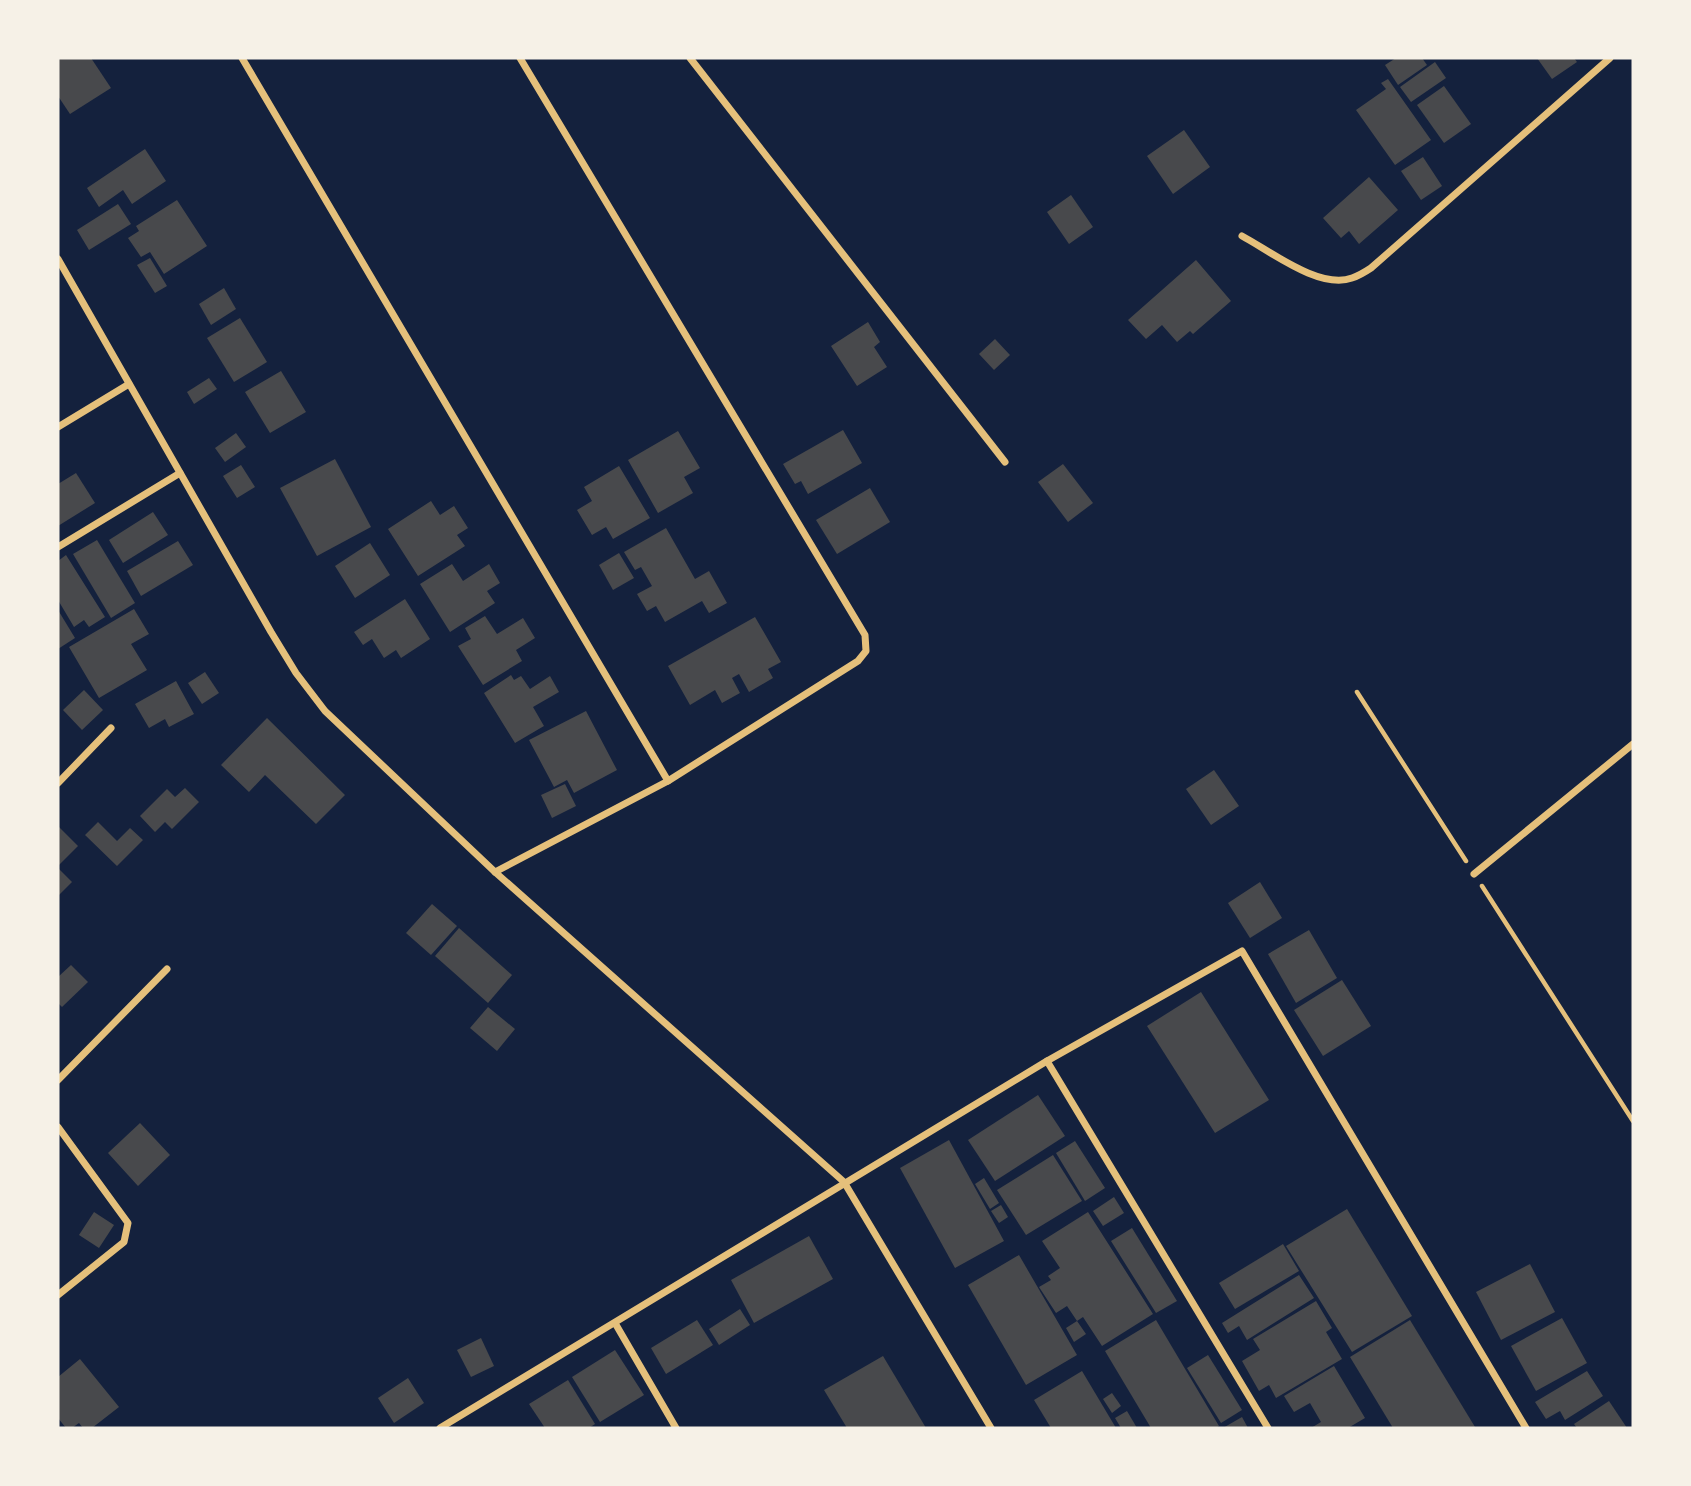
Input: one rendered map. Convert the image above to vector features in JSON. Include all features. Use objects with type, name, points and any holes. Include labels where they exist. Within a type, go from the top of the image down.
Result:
[{"type":"street","points":[[242,58],[668,781]]},
{"type":"street","points":[[495,872],[668,781],[859,661],[866,651],[865,635],[520,58]]},
{"type":"street","points":[[690,58],[1005,462]]},
{"type":"street","points":[[1242,236],[1309,274],[1330,280],[1350,279],[1371,268],[1610,58]]},
{"type":"street","points":[[58,259],[271,632],[296,673],[325,711],[495,872],[845,1182],[991,1428]]},
{"type":"street","points":[[58,427],[129,384]]},
{"type":"street","points":[[58,547],[180,473]]},
{"type":"street","points":[[58,783],[111,728]]},
{"type":"street","points":[[1474,874],[1633,744]]},
{"type":"street","points":[[440,1428],[1047,1061],[1242,951],[1526,1428]]},
{"type":"street","points":[[58,1080],[167,969]]},
{"type":"street","points":[[1047,1061],[1268,1428]]},
{"type":"street","points":[[58,1127],[128,1223],[124,1242],[58,1295]]},
{"type":"street","points":[[615,1323],[676,1428]]},
{"type":"path","points":[[1357,692],[1633,1121]]},
{"type":"building","points":[[58,58],[91,58],[111,88],[70,114],[58,96]]},
{"type":"building","points":[[1396,58],[1422,58],[1427,65],[1398,85],[1385,65]]},
{"type":"building","points":[[1537,58],[1574,58],[1577,62],[1552,79]]},
{"type":"building","points":[[1435,62],[1446,78],[1411,102],[1400,87]]},
{"type":"building","points":[[1388,79],[1431,140],[1395,165],[1356,110],[1386,89],[1381,83]]},
{"type":"building","points":[[1444,86],[1471,124],[1444,143],[1417,105]]},
{"type":"building","points":[[1184,130],[1210,167],[1173,194],[1147,156]]},
{"type":"building","points":[[145,149],[166,181],[132,204],[123,190],[99,207],[87,188]]},
{"type":"building","points":[[1423,157],[1442,186],[1421,200],[1401,171]]},
{"type":"building","points":[[1369,177],[1398,210],[1359,244],[1349,231],[1341,238],[1323,218]]},
{"type":"building","points":[[1071,195],[1093,227],[1069,244],[1047,212]]},
{"type":"building","points":[[177,200],[207,246],[164,274],[150,252],[141,257],[128,238],[139,231],[136,226]]},
{"type":"building","points":[[118,204],[131,224],[89,250],[77,230]]},
{"type":"building","points":[[150,258],[167,286],[155,293],[137,265]]},
{"type":"building","points":[[1196,260],[1231,301],[1193,334],[1190,331],[1177,342],[1162,325],[1146,339],[1128,320]]},
{"type":"building","points":[[224,288],[236,309],[211,325],[199,304]]},
{"type":"building","points":[[240,318],[267,362],[234,382],[207,338]]},
{"type":"building","points":[[868,322],[880,342],[874,347],[887,367],[857,386],[831,346]]},
{"type":"building","points":[[995,339],[1010,355],[994,370],[979,354]]},
{"type":"building","points":[[281,371],[306,412],[270,433],[245,392]]},
{"type":"building","points":[[209,378],[217,389],[194,404],[187,392]]},
{"type":"building","points":[[843,430],[862,463],[808,494],[801,481],[795,484],[783,464]]},
{"type":"building","points":[[678,431],[700,468],[684,477],[693,493],[658,513],[628,460]]},
{"type":"building","points":[[236,433],[246,447],[225,462],[215,448]]},
{"type":"building","points":[[335,459],[371,527],[317,556],[280,488]]},
{"type":"building","points":[[1063,464],[1093,503],[1068,522],[1038,482]]},
{"type":"building","points":[[241,465],[255,487],[237,498],[223,476]]},
{"type":"building","points":[[619,466],[650,518],[613,539],[606,527],[592,535],[577,510],[592,501],[584,487]]},
{"type":"building","points":[[76,473],[95,503],[58,526],[58,484]]},
{"type":"building","points":[[870,488],[890,522],[837,554],[816,520]]},
{"type":"building","points":[[431,501],[440,515],[454,506],[468,528],[457,535],[465,546],[418,576],[388,529]]},
{"type":"building","points":[[153,512],[168,535],[123,563],[109,540]]},
{"type":"building","points":[[666,528],[695,579],[709,571],[727,603],[709,613],[702,601],[665,622],[656,606],[647,611],[637,594],[652,586],[641,567],[635,570],[624,552]]},
{"type":"building","points":[[97,540],[135,603],[111,618],[73,554]]},
{"type":"building","points":[[178,541],[193,565],[141,596],[127,571]]},
{"type":"building","points":[[370,543],[390,575],[355,598],[335,566]]},
{"type":"building","points":[[619,553],[634,578],[613,590],[599,565]]},
{"type":"building","points":[[66,555],[105,617],[89,627],[84,620],[74,627],[58,600],[58,561]]},
{"type":"building","points":[[452,564],[463,581],[489,564],[500,583],[487,591],[495,603],[450,632],[420,584]]},
{"type":"building","points":[[405,599],[430,639],[401,658],[396,650],[384,658],[372,639],[363,645],[354,632]]},
{"type":"building","points":[[134,609],[149,634],[131,644],[147,670],[99,698],[69,647]]},
{"type":"building","points":[[58,610],[75,638],[58,649]]},
{"type":"building","points":[[485,616],[497,634],[523,618],[535,638],[516,650],[522,661],[483,685],[458,646],[471,639],[465,628]]},
{"type":"building","points":[[755,617],[781,662],[768,669],[773,678],[749,692],[739,674],[732,678],[740,693],[722,703],[715,690],[690,705],[668,666]]},
{"type":"building","points":[[205,672],[219,693],[202,704],[188,683]]},
{"type":"building","points":[[511,675],[514,680],[521,676],[530,689],[550,676],[559,692],[533,707],[544,726],[515,743],[484,693]]},
{"type":"building","points":[[176,681],[194,714],[169,727],[165,719],[149,728],[135,704]]},
{"type":"building","points":[[84,690],[103,710],[82,730],[63,710]]},
{"type":"building","points":[[586,711],[617,770],[574,793],[567,780],[554,787],[529,740]]},
{"type":"building","points":[[267,718],[345,795],[316,824],[265,775],[249,792],[221,765]]},
{"type":"building","points":[[1214,770],[1239,806],[1211,825],[1186,789]]},
{"type":"building","points":[[565,784],[576,806],[552,818],[541,795]]},
{"type":"building","points":[[185,788],[199,802],[172,829],[165,822],[155,832],[140,816],[167,789],[175,797]]},
{"type":"building","points":[[98,822],[117,841],[130,828],[143,840],[117,866],[85,835]]},
{"type":"building","points":[[58,826],[78,846],[58,866]]},
{"type":"building","points":[[58,868],[72,882],[58,896]]},
{"type":"building","points":[[1260,882],[1282,918],[1250,938],[1228,903]]},
{"type":"building","points":[[432,904],[457,926],[431,955],[406,933]]},
{"type":"building","points":[[459,928],[512,975],[488,1003],[435,956]]},
{"type":"building","points":[[1309,930],[1337,978],[1296,1003],[1268,954]]},
{"type":"building","points":[[71,965],[88,982],[62,1007],[58,1003],[58,977]]},
{"type":"building","points":[[1342,980],[1371,1026],[1323,1056],[1294,1010]]},
{"type":"building","points":[[1201,992],[1269,1100],[1215,1133],[1147,1026]]},
{"type":"building","points":[[488,1007],[515,1029],[497,1051],[470,1028]]},
{"type":"building","points":[[1038,1095],[1065,1136],[995,1181],[968,1140]]},
{"type":"building","points":[[140,1123],[170,1155],[138,1186],[108,1153]]},
{"type":"building","points":[[949,1140],[1004,1241],[955,1268],[900,1168]]},
{"type":"building","points":[[1075,1141],[1105,1188],[1085,1201],[1056,1153]]},
{"type":"building","points":[[1053,1155],[1082,1201],[1026,1235],[997,1190]]},
{"type":"building","points":[[984,1178],[999,1203],[990,1209],[975,1184]]},
{"type":"building","points":[[1114,1197],[1124,1213],[1103,1226],[1093,1211]]},
{"type":"building","points":[[1001,1205],[1008,1217],[999,1223],[991,1211]]},
{"type":"building","points":[[1347,1209],[1412,1316],[1352,1352],[1286,1246]]},
{"type":"building","points":[[94,1212],[114,1225],[99,1248],[79,1235]]},
{"type":"building","points":[[1088,1212],[1153,1314],[1102,1346],[1083,1317],[1077,1321],[1067,1306],[1056,1313],[1039,1287],[1051,1280],[1048,1276],[1060,1268],[1042,1241]]},
{"type":"building","points":[[1132,1228],[1177,1301],[1156,1313],[1111,1241]]},
{"type":"building","points":[[809,1236],[833,1279],[754,1323],[731,1280]]},
{"type":"building","points":[[1283,1244],[1299,1271],[1235,1309],[1219,1283]]},
{"type":"building","points":[[1019,1255],[1077,1355],[1026,1385],[968,1285]]},
{"type":"building","points":[[1530,1264],[1555,1312],[1501,1340],[1476,1292]]},
{"type":"building","points":[[1299,1275],[1314,1298],[1247,1340],[1239,1326],[1228,1333],[1222,1323]]},
{"type":"building","points":[[1316,1301],[1332,1328],[1326,1332],[1342,1359],[1276,1398],[1269,1385],[1259,1391],[1242,1361],[1260,1350],[1253,1339]]},
{"type":"building","points":[[740,1309],[750,1325],[719,1345],[709,1329]]},
{"type":"building","points":[[1562,1318],[1587,1363],[1536,1391],[1511,1346]]},
{"type":"building","points":[[697,1320],[713,1345],[666,1374],[651,1348]]},
{"type":"building","points":[[1156,1320],[1219,1426],[1216,1428],[1151,1428],[1105,1351]]},
{"type":"building","points":[[1410,1320],[1475,1427],[1393,1428],[1350,1357]]},
{"type":"building","points":[[1077,1321],[1086,1334],[1074,1342],[1066,1328]]},
{"type":"building","points":[[481,1338],[494,1366],[471,1377],[457,1350]]},
{"type":"building","points":[[615,1350],[644,1395],[600,1422],[572,1377]]},
{"type":"building","points":[[1208,1355],[1242,1410],[1221,1423],[1187,1368]]},
{"type":"building","points":[[883,1356],[926,1428],[847,1428],[824,1390]]},
{"type":"building","points":[[80,1359],[119,1407],[92,1428],[83,1428],[79,1423],[72,1428],[66,1428],[58,1418],[58,1377]]},
{"type":"building","points":[[1334,1366],[1365,1418],[1348,1428],[1311,1428],[1321,1422],[1310,1403],[1294,1412],[1284,1396]]},
{"type":"building","points":[[1082,1371],[1116,1428],[1051,1428],[1034,1400]]},
{"type":"building","points":[[1587,1371],[1603,1396],[1565,1420],[1560,1411],[1546,1419],[1535,1402]]},
{"type":"building","points":[[408,1378],[424,1403],[394,1423],[378,1398]]},
{"type":"building","points":[[568,1380],[595,1424],[589,1428],[545,1428],[529,1404]]},
{"type":"building","points":[[1112,1393],[1121,1406],[1112,1413],[1103,1399]]},
{"type":"building","points":[[1609,1401],[1627,1428],[1577,1428],[1574,1424]]},
{"type":"building","points":[[1127,1411],[1137,1428],[1121,1428],[1115,1418]]},
{"type":"building","points":[[1242,1417],[1248,1428],[1223,1428]]}]
